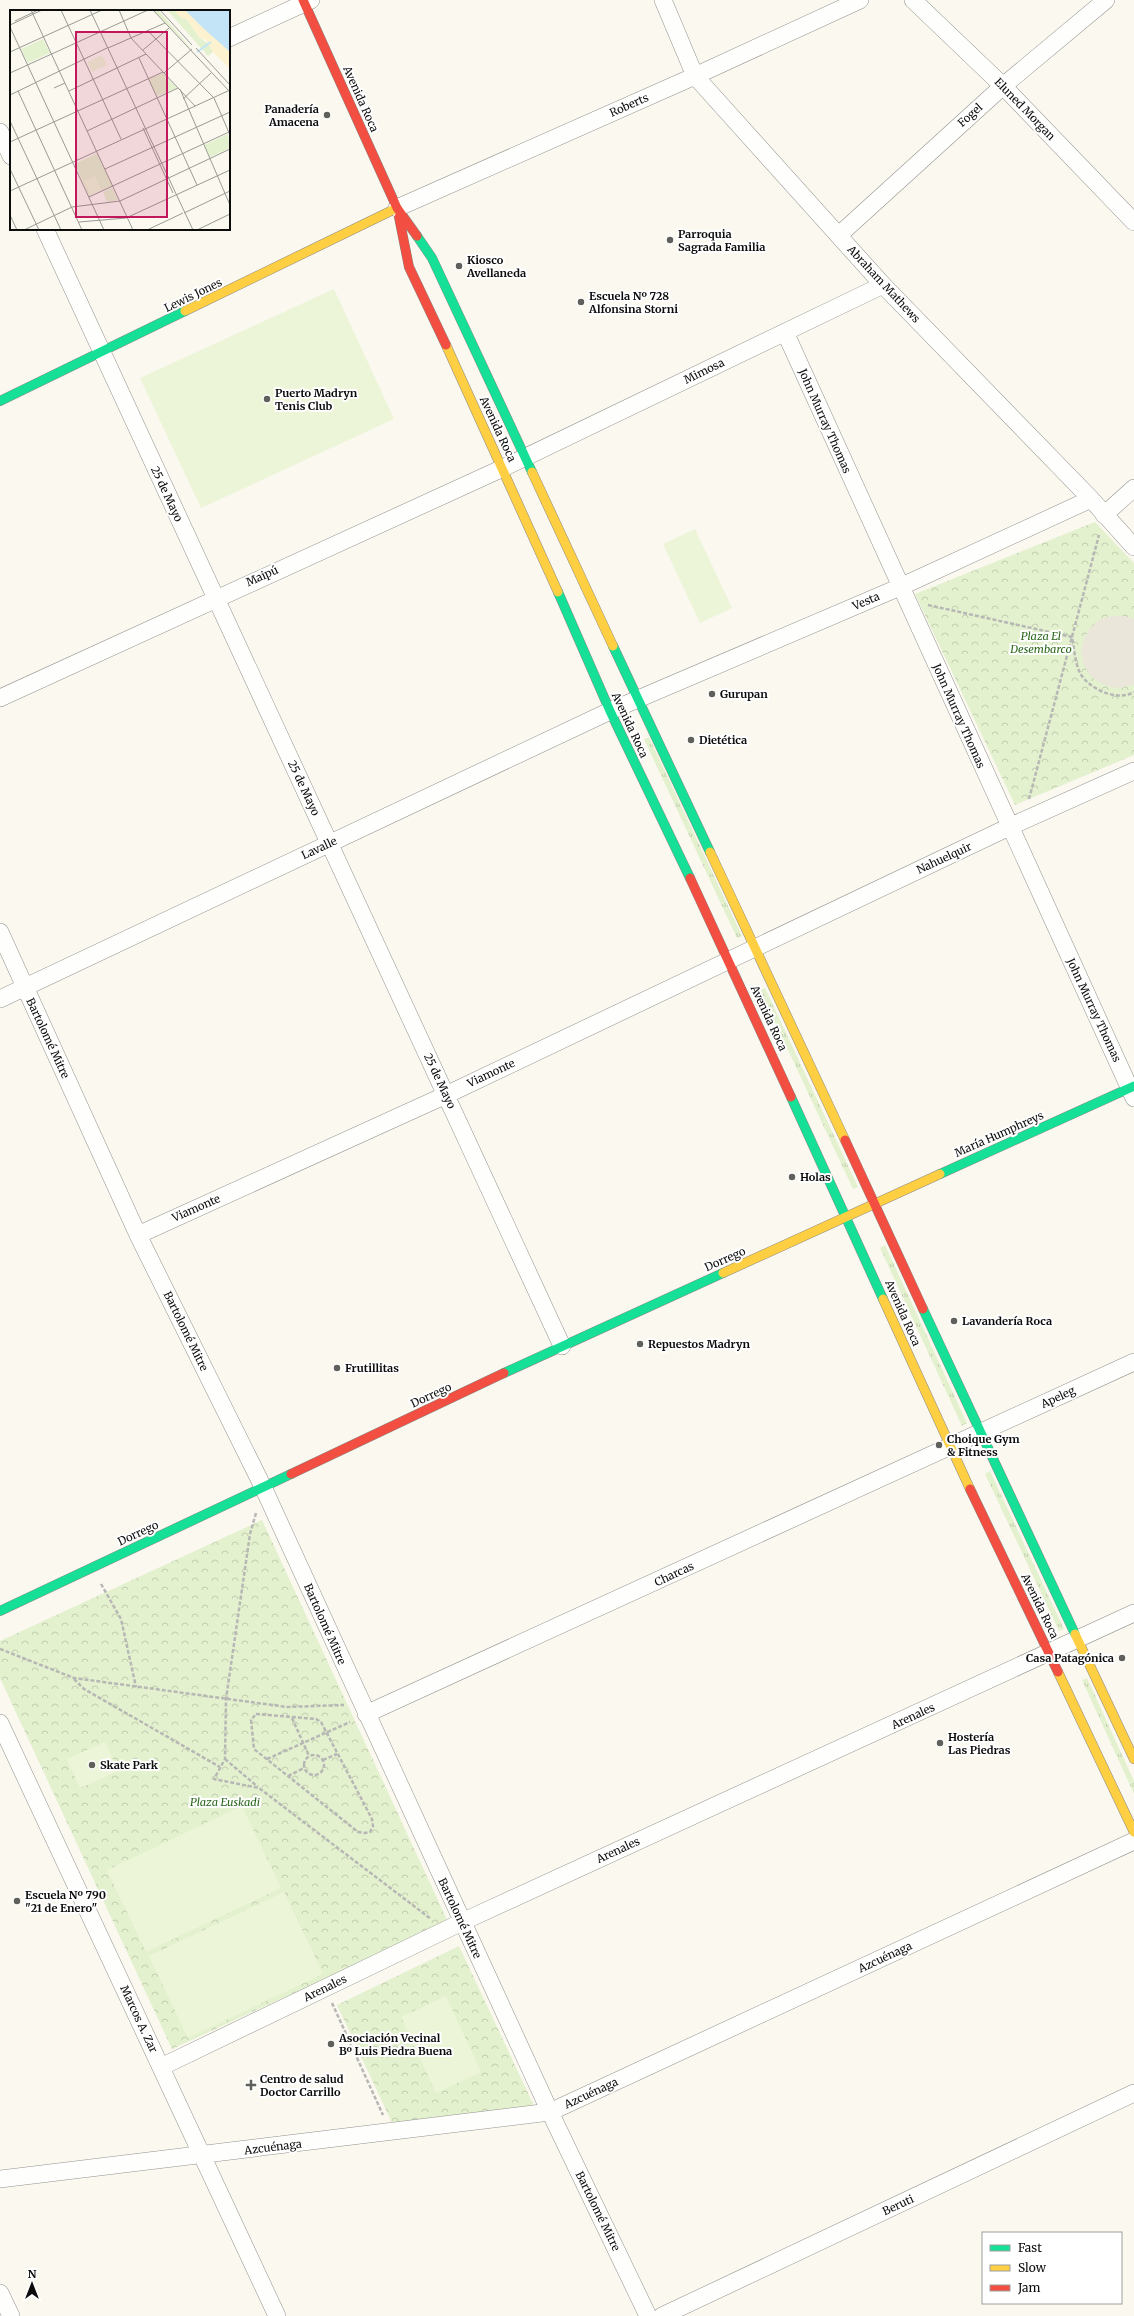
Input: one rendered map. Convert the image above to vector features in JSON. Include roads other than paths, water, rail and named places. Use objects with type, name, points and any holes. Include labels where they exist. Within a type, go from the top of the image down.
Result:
[{"type":"main road","name":"Avenida Roca","points":[[307,1],[397,208],[432,258],[1134,1759]]},
{"type":"main road","name":"Avenida Roca","points":[[397,208],[409,267],[503,468],[610,711],[729,960],[847,1217],[950,1447],[1134,1832]]},
{"type":"main road","name":"Lewis Jones","points":[[0,401],[102,353],[397,208]]},
{"type":"main road","name":"María Humphreys","points":[[875,1204],[1132,1091]]},
{"type":"main road","name":"Dorrego","points":[[0,1611],[562,1346],[875,1204]]},
{"type":"street","name":"Abraham Mathews","points":[[663,0],[695,76],[883,285],[1091,499],[1134,547]]},
{"type":"street","name":"Roberts","points":[[397,208],[695,76],[860,0]]},
{"type":"street","name":"Eluned Morgan","points":[[913,0],[1003,86],[1134,222]]},
{"type":"street","name":"Fogel","points":[[839,235],[1003,86],[1106,0]]},
{"type":"street","points":[[230,38],[307,1]]},
{"type":"street","points":[[4,138],[10,153]]},
{"type":"street","name":"25 de Mayo","points":[[45,230],[562,1346]]},
{"type":"street","name":"Mimosa","points":[[525,457],[883,285]]},
{"type":"street","name":"John Murray Thomas","points":[[785,332],[904,593],[1016,824],[1132,1091]]},
{"type":"street","name":"Maipú","points":[[0,698],[525,457]]},
{"type":"street","points":[[1104,515],[1134,488]]},
{"type":"street","name":"Vesta","points":[[638,700],[904,593],[1091,499]]},
{"type":"street","name":"Lavalle","points":[[0,999],[610,711],[638,700]]},
{"type":"street","name":"Nahuelquir","points":[[755,948],[1016,824],[1134,771]]},
{"type":"street","name":"Bartolomé Mitre","points":[[0,932],[24,988],[138,1235],[263,1487],[550,2112],[648,2316]]},
{"type":"street","name":"Viamonte","points":[[138,1235],[446,1095],[755,948]]},
{"type":"street","name":"Apeleg","points":[[981,1432],[1134,1362]]},
{"type":"street","name":"Charcas","points":[[364,1709],[981,1432]]},
{"type":"street","name":"Arenales","points":[[161,2067],[462,1922],[1134,1614]]},
{"type":"street","name":"Marcos A. Zar","points":[[0,1722],[277,2316]]},
{"type":"street","name":"Azcuénaga","points":[[0,2179],[203,2156],[550,2112],[1134,1841]]},
{"type":"street","name":"Beruti","points":[[662,2316],[1134,2093]]},
{"type":"street","points":[[0,2293],[11,2316]]},
{"type":"place","name":"Panadería Amacena","points":[[327,115]]},
{"type":"place","name":"Parroquia Sagrada Familia","points":[[670,240]]},
{"type":"place","name":"Kiosco Avellaneda","points":[[459,266]]},
{"type":"place","name":"Escuela Nº 728 Alfonsina Storni","points":[[581,302]]},
{"type":"place","name":"Puerto Madryn Tenis Club","points":[[267,399]]},
{"type":"place","name":"Gurupan","points":[[712,694]]},
{"type":"place","name":"Dietética","points":[[691,740]]},
{"type":"place","name":"Holas","points":[[792,1177]]},
{"type":"place","name":"Lavandería Roca","points":[[954,1321]]},
{"type":"place","name":"Repuestos Madryn","points":[[640,1344]]},
{"type":"place","name":"Frutillitas","points":[[337,1368]]},
{"type":"place","name":"Choique Gym & Fitness","points":[[939,1445]]},
{"type":"place","name":"Casa Patagónica","points":[[1122,1658]]},
{"type":"place","name":"Hostería Las Piedras","points":[[940,1743]]},
{"type":"place","name":"Skate Park","points":[[92,1765]]},
{"type":"place","name":"Escuela Nº 790 \"21 de Enero\"","points":[[17,1901]]},
{"type":"place","name":"Asociación Vecinal Bº Luis Piedra Buena","points":[[331,2044]]},
{"type":"place","name":"Centro de salud Doctor Carrillo","points":[[251,2085]]},
{"type":"park label","name":"Plaza El Desembarco","points":[[1041,642]]},
{"type":"park label","name":"Plaza Euskadi","points":[[225,1802]]}]
